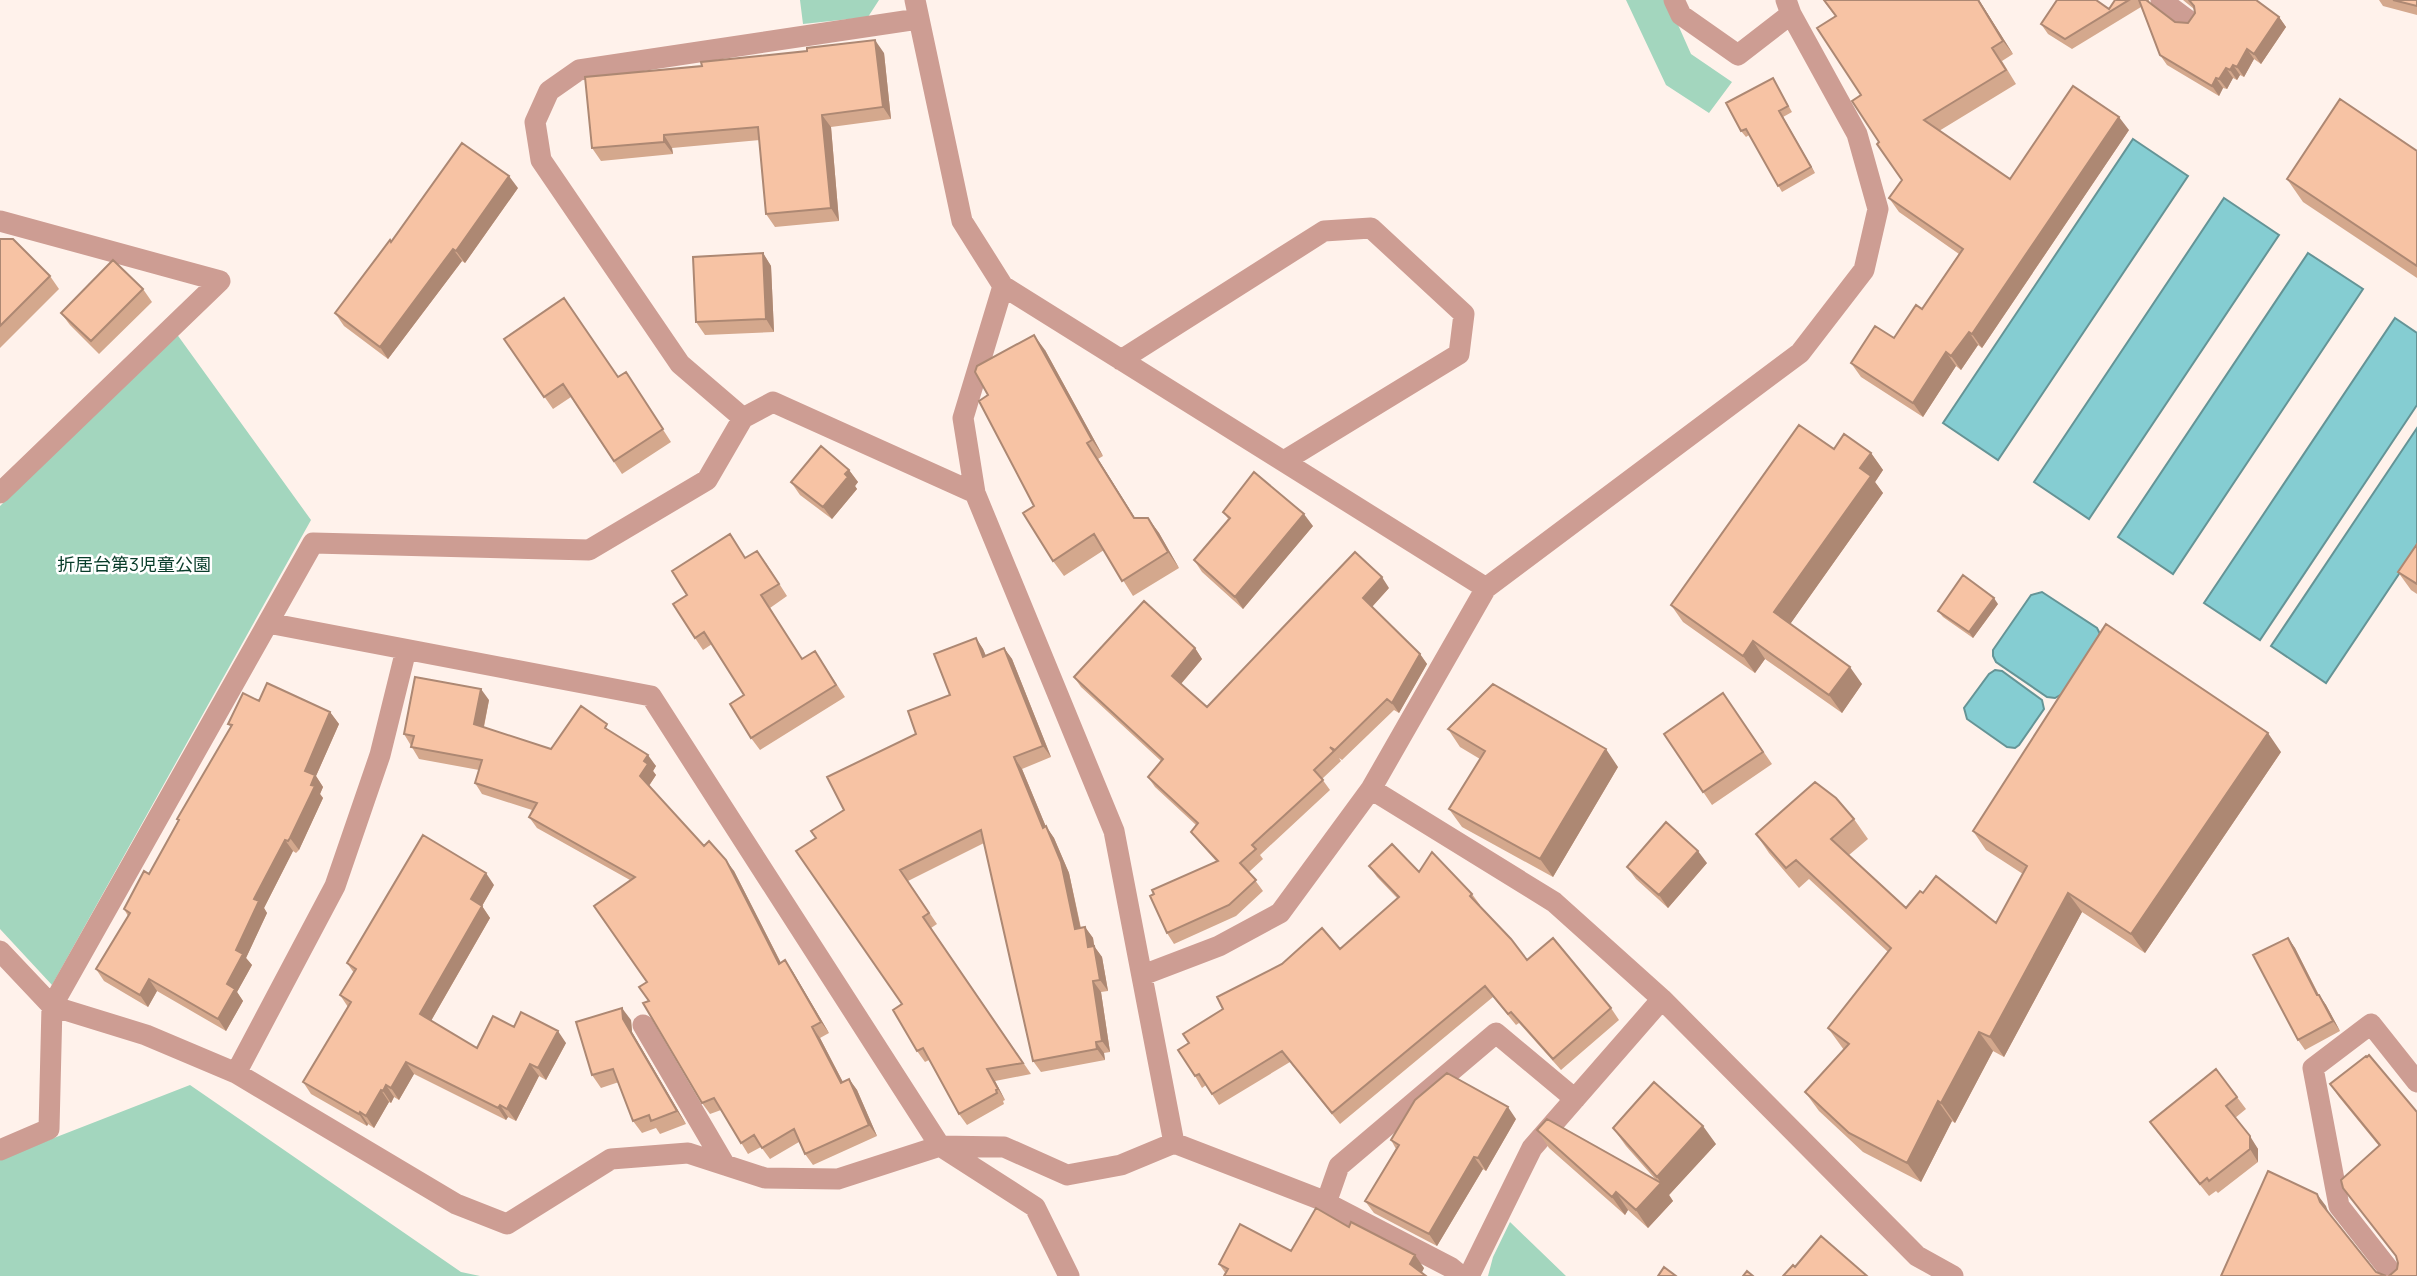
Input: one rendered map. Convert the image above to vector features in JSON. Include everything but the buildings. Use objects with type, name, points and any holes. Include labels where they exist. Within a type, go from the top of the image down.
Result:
[{"type":"street","points":[[1143,975],[1219,946],[1280,913],[1371,789],[1486,588],[1800,353],[1864,270],[1878,209],[1857,134],[1788,7],[1738,55],[1681,15],[1674,0]]},
{"type":"street","points":[[2161,0],[2189,21]]},
{"type":"street","points":[[743,418],[680,364],[541,160],[535,122],[539,112],[549,91],[579,70],[917,10],[962,221],[1003,286],[1486,588]]},
{"type":"street","points":[[0,221],[220,281],[0,494]]},
{"type":"street","points":[[1121,359],[1324,231],[1371,228],[1464,314],[1459,354],[1284,461]]},
{"type":"street","points":[[1003,286],[963,418],[975,493],[1114,831],[1174,1143]]},
{"type":"street","points":[[0,1150],[49,1129],[52,1006],[313,543],[589,550],[707,480],[743,418],[773,402],[975,493]]},
{"type":"street","points":[[268,623],[651,696],[940,1146],[1035,1207],[1069,1276]]},
{"type":"street","points":[[236,1073],[335,886],[380,755],[406,650]]},
{"type":"street","points":[[1371,789],[1554,902],[1662,999],[1917,1256],[1953,1276]]},
{"type":"street","points":[[0,951],[52,1006],[146,1035],[236,1073],[456,1204],[507,1224],[611,1159],[688,1153],[765,1178],[838,1179],[940,1146],[1004,1147],[1067,1175],[1121,1165],[1174,1143],[1326,1203],[1450,1267],[1461,1276]]},
{"type":"street","points":[[1469,1276],[1532,1148],[1662,999]]},
{"type":"street","points":[[2394,1276],[2339,1206],[2313,1068],[2371,1024],[2417,1082]]},
{"type":"street","points":[[643,1025],[725,1165]]},
{"type":"street","points":[[1326,1203],[1339,1166],[1496,1033],[1575,1099]]},
{"type":"green space","points":[[800,0],[879,0],[868,17],[803,24]]},
{"type":"green space","points":[[1626,0],[1667,0],[1691,54],[1732,82],[1709,113],[1666,85]]},
{"type":"green space","name":"折居台第3児童公園","points":[[176,333],[311,520],[52,985],[0,929],[0,506]]},
{"type":"green space","points":[[190,1085],[461,1272],[480,1276],[0,1276],[0,1159]]},
{"type":"green space","points":[[1510,1222],[1566,1276],[1488,1276],[1493,1257]]},
{"type":"water","points":[[2133,139],[2188,176],[1998,460],[1943,423]]},
{"type":"water","points":[[2224,198],[2279,235],[2089,519],[2034,482]]},
{"type":"water","points":[[2308,253],[2363,289],[2173,574],[2118,537]]},
{"type":"water","points":[[2395,318],[2417,333],[2417,405],[2260,640],[2204,603]]},
{"type":"water","points":[[2417,428],[2417,547],[2326,683],[2271,646]]},
{"type":"water","points":[[2042,592],[2097,628],[2100,634],[2062,694],[2055,698],[2047,697],[1996,662],[1993,656],[1993,650],[2031,595]]},
{"type":"water","points":[[1995,670],[2002,671],[2042,700],[2044,709],[2015,748],[2007,747],[1967,719],[1964,708],[1989,674]]}]
